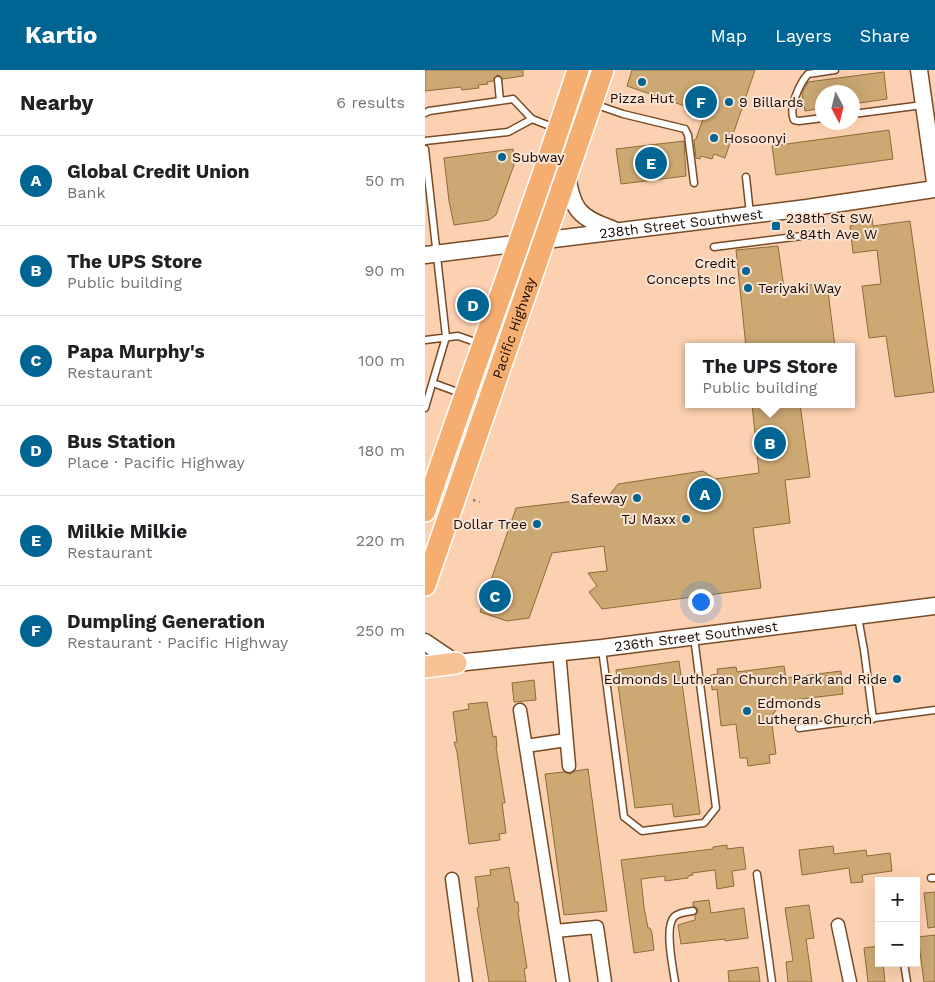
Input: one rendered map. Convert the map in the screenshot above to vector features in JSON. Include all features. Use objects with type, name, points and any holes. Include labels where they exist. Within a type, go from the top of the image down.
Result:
[{"type":"highway","name":"Pacific Highway","points":[[425,511],[578,70]]},
{"type":"highway","name":"Pacific Highway","points":[[425,585],[603,70]]},
{"type":"main road","points":[[425,667],[456,663]]},
{"type":"street","points":[[919,70],[935,182]]},
{"type":"street","points":[[567,174],[570,195],[577,210],[594,223],[617,231]]},
{"type":"street","name":"238th Street Southwest","points":[[431,254],[544,241],[935,189]]},
{"type":"street","name":"236th Street Southwest","points":[[456,663],[602,648],[935,606]]},
{"type":"street","points":[[425,642],[456,663]]},
{"type":"street","points":[[559,651],[569,766]]},
{"type":"street","points":[[520,710],[563,982]]},
{"type":"street","points":[[527,746],[567,740]]},
{"type":"street","points":[[452,879],[466,982]]},
{"type":"street","points":[[837,925],[850,982]]},
{"type":"street","points":[[555,931],[597,926],[605,982]]},
{"type":"lane","points":[[815,119],[794,120],[792,115],[799,86],[808,74],[835,70]]},
{"type":"lane","points":[[498,80],[500,101]]},
{"type":"lane","points":[[425,113],[513,99],[532,119],[559,129]]},
{"type":"lane","points":[[591,103],[617,112],[685,129],[689,135],[694,183]]},
{"type":"lane","points":[[860,113],[924,105]]},
{"type":"lane","points":[[425,142],[508,132],[532,119]]},
{"type":"lane","points":[[425,149],[431,254],[446,337],[425,408]]},
{"type":"lane","points":[[746,177],[750,214]]},
{"type":"lane","points":[[714,247],[810,235]]},
{"type":"lane","points":[[425,340],[458,336],[482,345]]},
{"type":"lane","points":[[433,383],[464,395]]},
{"type":"lane","points":[[858,616],[873,718]]},
{"type":"lane","points":[[602,648],[624,817],[642,832],[704,823],[716,808],[694,636]]},
{"type":"lane","points":[[799,728],[935,710]]},
{"type":"lane","points":[[757,874],[772,982]]},
{"type":"lane","points":[[675,982],[669,928],[672,919],[676,915],[693,911]]},
{"type":"lane","points":[[905,967],[907,982]]},
{"type":"path","points":[[473,500],[480,502]]},
{"type":"building","points":[[425,70],[523,70],[523,76],[503,79],[497,75],[493,81],[487,82],[488,84],[478,85],[479,88],[462,90],[461,87],[425,91]]},
{"type":"building","points":[[632,70],[755,70],[725,158],[714,154],[712,159],[701,156],[700,159],[696,158],[694,140],[705,113],[627,86]]},
{"type":"building","points":[[884,72],[887,99],[860,103],[860,85],[815,85],[815,109],[805,111],[802,93],[808,82]]},
{"type":"building","points":[[889,130],[893,159],[776,175],[772,146]]},
{"type":"building","points":[[684,141],[686,176],[621,184],[616,149]]},
{"type":"building","points":[[513,149],[515,162],[496,215],[489,220],[454,225],[444,158]]},
{"type":"building","points":[[872,217],[873,226],[910,221],[934,392],[895,397],[886,336],[869,338],[862,286],[881,284],[877,250],[853,253],[850,226],[856,224],[855,219]]},
{"type":"building","points":[[778,246],[784,288],[827,283],[834,343],[746,343],[736,250]]},
{"type":"building","points":[[752,408],[801,408],[810,477],[785,480],[790,523],[753,528],[761,588],[602,609],[589,592],[597,586],[588,573],[607,571],[604,546],[552,553],[529,618],[507,621],[480,612],[516,508],[608,497],[618,484],[703,471],[715,479],[759,473]]},
{"type":"building","points":[[679,661],[700,814],[674,817],[672,804],[635,808],[616,670]]},
{"type":"building","name":"Edmonds Lutheran Church","points":[[784,666],[786,678],[841,671],[843,694],[792,700],[793,704],[780,705],[771,717],[776,754],[769,755],[770,763],[748,766],[747,758],[740,758],[736,724],[721,726],[717,689],[712,690],[711,675],[718,674],[717,669],[736,667],[737,672]]},
{"type":"building","points":[[534,680],[536,700],[514,702],[512,683]]},
{"type":"building","points":[[487,702],[493,737],[496,736],[505,803],[502,803],[506,833],[499,834],[500,840],[469,844],[457,752],[454,742],[457,742],[453,712],[469,709],[468,704]]},
{"type":"building","points":[[588,769],[607,911],[564,915],[545,774],[564,772],[570,774],[575,771]]},
{"type":"building","points":[[727,845],[727,849],[743,847],[746,869],[732,871],[734,886],[717,889],[715,870],[692,873],[693,875],[688,876],[688,878],[665,881],[665,876],[641,879],[644,907],[648,928],[650,928],[652,933],[654,950],[634,953],[621,860],[713,849],[713,847]]},
{"type":"building","points":[[833,846],[834,854],[866,850],[867,856],[890,853],[892,871],[862,875],[863,882],[851,883],[849,868],[802,875],[799,850]]},
{"type":"building","points":[[509,867],[515,902],[518,902],[527,968],[524,969],[526,982],[489,982],[477,908],[479,907],[475,877],[491,875],[490,870]]},
{"type":"building","points":[[935,892],[935,927],[928,928],[924,893]]},
{"type":"building","points":[[709,900],[711,913],[744,908],[748,938],[681,944],[678,925],[695,920],[698,911],[693,906],[693,902]]},
{"type":"building","points":[[809,905],[814,938],[806,939],[812,982],[788,982],[786,962],[793,961],[785,908]]},
{"type":"building","points":[[935,935],[935,982],[924,982],[920,937]]},
{"type":"building","points":[[875,947],[875,967],[883,967],[885,982],[868,982],[864,948]]},
{"type":"building","points":[[758,967],[760,982],[729,982],[728,971]]},
{"type":"place","name":"Pizza Hut","points":[[642,82]]},
{"type":"place","name":"Dumpling Generation","points":[[701,102]]},
{"type":"place","name":"9 Billards","points":[[729,102]]},
{"type":"place","name":"Hosoonyi","points":[[714,138]]},
{"type":"place","name":"Subway","points":[[502,157]]},
{"type":"place","name":"Milkie Milkie","points":[[651,163]]},
{"type":"place","name":"238th St SW & 84th Ave W","points":[[776,226]]},
{"type":"place","name":"Credit Concepts Inc","points":[[746,271]]},
{"type":"place","name":"Teriyaki Way","points":[[748,288]]},
{"type":"place","name":"Bus Station","points":[[473,305]]},
{"type":"place","name":"The UPS Store","points":[[770,443]]},
{"type":"place","name":"Global Credit Union","points":[[705,494]]},
{"type":"place","name":"Safeway","points":[[637,498]]},
{"type":"place","name":"TJ Maxx","points":[[686,519]]},
{"type":"place","name":"Dollar Tree","points":[[537,524]]},
{"type":"place","name":"Papa Murphy's","points":[[495,596]]},
{"type":"place","name":"Edmonds Lutheran Church Park and Ride","points":[[897,679]]},
{"type":"place","name":"Edmonds Lutheran Church","points":[[747,711]]}]
